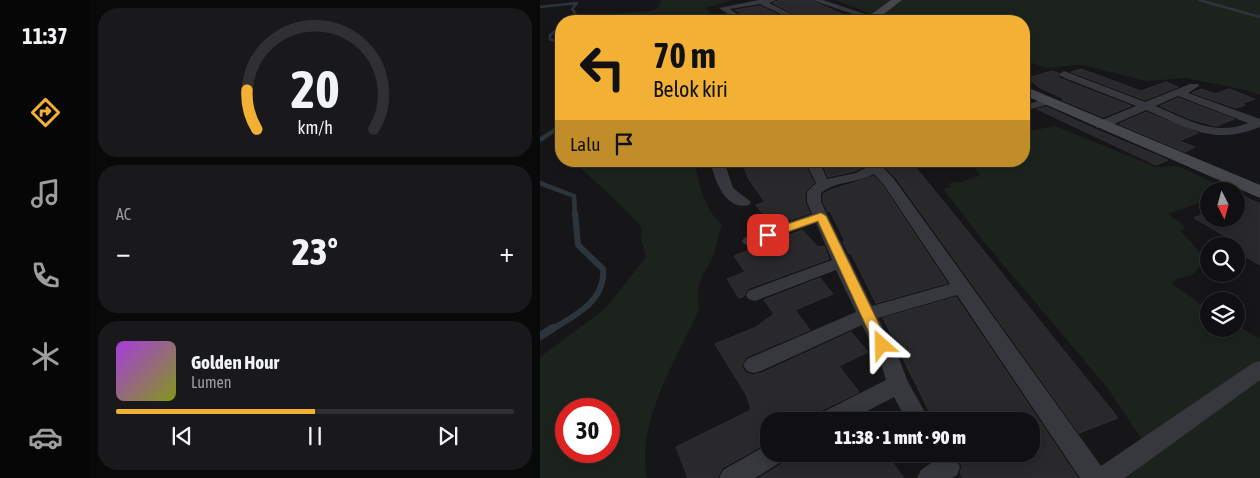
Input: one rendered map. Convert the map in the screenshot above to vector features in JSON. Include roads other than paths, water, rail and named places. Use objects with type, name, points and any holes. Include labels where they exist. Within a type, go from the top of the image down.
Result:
[{"type":"street","points":[[734,15],[723,8],[772,0]]},
{"type":"street","points":[[816,0],[861,15]]},
{"type":"street","points":[[881,15],[897,0]]},
{"type":"street","points":[[762,2],[789,15]]},
{"type":"street","points":[[1064,74],[1210,132],[1230,134],[1240,132],[1259,123]]},
{"type":"street","points":[[1101,125],[1194,86]]},
{"type":"street","points":[[1030,93],[1101,125],[1260,192]]},
{"type":"street","points":[[1179,93],[1259,123]]},
{"type":"street","points":[[1030,106],[1050,101]]},
{"type":"street","points":[[719,167],[725,189],[730,196],[744,202]]},
{"type":"street","points":[[815,167],[823,184]]},
{"type":"street","points":[[873,167],[860,176],[823,184],[814,192],[814,202],[890,361],[898,384],[914,412]]},
{"type":"street","points":[[878,167],[1095,478]]},
{"type":"street","points":[[750,241],[821,216]]},
{"type":"street","points":[[755,295],[842,262]]},
{"type":"street","points":[[754,365],[868,314],[962,287]]},
{"type":"street","points":[[1104,478],[1260,369]]},
{"type":"street","points":[[844,412],[898,384]]},
{"type":"street","points":[[732,478],[760,461]]},
{"type":"waterway","points":[[1199,0],[1260,17]]},
{"type":"waterway","points":[[540,7],[577,3],[572,9],[576,15]]},
{"type":"waterway","points":[[555,31],[550,35],[550,39],[555,41]]},
{"type":"waterway","points":[[540,140],[555,130]]},
{"type":"waterway","points":[[540,183],[574,196],[575,214]]},
{"type":"waterway","points":[[551,330],[587,306],[594,299],[603,280],[603,269],[578,245],[575,213]]},
{"type":"waterway","points":[[540,336],[553,328]]}]
